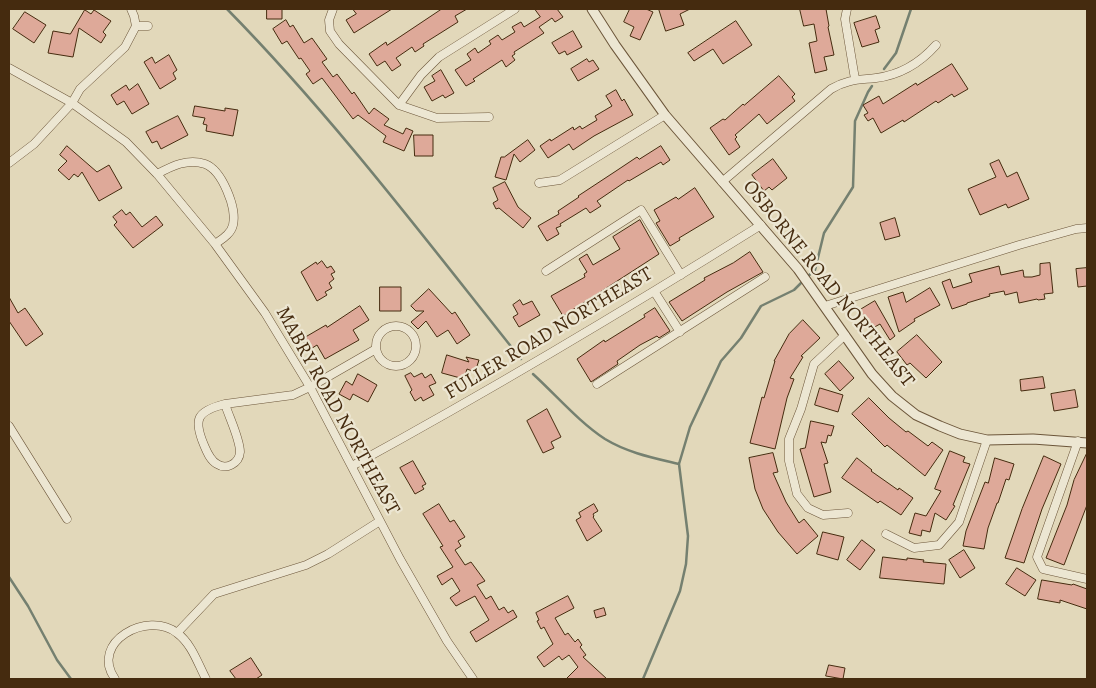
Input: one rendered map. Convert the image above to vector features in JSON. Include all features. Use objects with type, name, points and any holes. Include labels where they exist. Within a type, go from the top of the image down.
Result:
[{"type":"street","points":[[9,163],[34,144],[72,103],[80,89],[125,48],[136,26],[131,9]]},
{"type":"street","points":[[333,9],[329,20],[330,31],[339,44],[399,105],[437,118],[489,118]]},
{"type":"street","points":[[399,105],[421,76],[439,57],[515,9]]},
{"type":"street","name":"OSBORNE ROAD NORTHEAST","points":[[592,9],[614,45],[665,115],[798,269],[872,374],[892,396],[916,415],[953,431],[987,440],[1083,442]]},
{"type":"street","points":[[847,9],[845,19],[855,79]]},
{"type":"street","points":[[136,26],[148,26]]},
{"type":"street","points":[[722,182],[831,89],[841,83],[855,79],[876,78],[897,73],[926,57],[936,45]]},
{"type":"street","name":"MABRY ROAD NORTHEAST","points":[[9,68],[72,103],[126,142],[157,174],[215,244],[266,313],[310,387],[380,521],[446,641],[473,679]]},
{"type":"street","points":[[539,183],[560,180],[665,115]]},
{"type":"street","points":[[157,174],[174,165],[186,162],[204,163],[212,167],[220,176],[234,216],[233,226],[226,236],[215,244]]},
{"type":"street","points":[[546,270],[641,210],[680,275]]},
{"type":"street","name":"FULLER ROAD NORTHEAST","points":[[352,466],[479,396],[761,225]]},
{"type":"street","points":[[825,306],[1019,245],[1076,229],[1087,228]]},
{"type":"street","points":[[597,384],[765,277]]},
{"type":"street","points":[[654,291],[680,332]]},
{"type":"street","points":[[394,326],[401,327],[409,332],[416,348],[415,354],[410,360],[397,366],[387,364],[376,349],[375,343],[381,331],[394,326]]},
{"type":"street","points":[[845,335],[814,364],[790,439],[789,461],[797,494],[808,508],[823,515],[848,513]]},
{"type":"street","points":[[225,404],[240,453],[232,466],[224,467],[210,458],[198,430],[198,421],[204,412],[225,404],[293,395],[376,349]]},
{"type":"street","points":[[9,426],[66,519]]},
{"type":"street","points":[[886,534],[914,548],[939,545],[959,522],[987,440]]},
{"type":"street","points":[[1083,442],[1066,476],[1037,557],[1043,569],[1087,579]]},
{"type":"street","points":[[177,632],[214,594],[306,565],[328,554],[380,521]]},
{"type":"street","points":[[115,679],[110,669],[108,656],[110,650],[118,639],[132,630],[148,625],[163,626],[177,632],[189,646],[206,679]]},
{"type":"building","points":[[267,9],[282,9],[282,19],[267,19]]},
{"type":"building","points":[[353,9],[392,9],[354,33],[346,20],[356,14]]},
{"type":"building","points":[[442,9],[467,9],[455,16],[458,22],[423,44],[424,46],[415,52],[412,47],[396,58],[401,65],[392,71],[385,61],[377,66],[369,54],[386,42],[387,45]]},
{"type":"building","points":[[535,9],[557,9],[563,17],[555,22],[552,18],[539,27],[544,33],[514,52],[515,54],[512,56],[515,60],[506,67],[502,60],[473,79],[475,81],[466,86],[455,70],[471,60],[467,54],[475,48],[478,53],[491,44],[489,41],[498,35],[502,40],[515,32],[512,27],[521,22],[524,27],[540,17]]},
{"type":"building","points":[[630,9],[646,9],[653,12],[640,40],[630,36],[634,27],[624,22]]},
{"type":"building","points":[[659,9],[690,9],[680,14],[684,25],[666,31]]},
{"type":"building","points":[[800,9],[826,9],[834,55],[824,57],[827,70],[815,73],[809,43],[817,41],[814,24],[804,26]]},
{"type":"building","points":[[85,10],[91,14],[94,10],[111,21],[103,32],[106,35],[101,43],[79,28],[73,57],[48,53],[53,31],[70,34]]},
{"type":"building","points":[[25,12],[46,25],[34,43],[13,29]]},
{"type":"building","points":[[876,16],[880,28],[875,30],[879,42],[862,47],[854,23]]},
{"type":"building","points":[[286,20],[290,27],[293,25],[304,43],[312,38],[327,59],[322,62],[333,77],[337,74],[352,94],[354,92],[369,114],[374,108],[389,119],[384,125],[403,134],[406,128],[413,131],[404,151],[383,142],[386,136],[358,115],[353,119],[322,78],[313,84],[306,74],[310,71],[301,58],[299,59],[287,41],[282,44],[273,29]]},
{"type":"building","points":[[736,21],[752,45],[723,64],[713,49],[694,61],[688,53]]},
{"type":"building","points":[[573,31],[582,47],[567,55],[565,51],[559,54],[552,43]]},
{"type":"building","points":[[169,55],[177,70],[173,73],[176,79],[160,89],[144,62],[152,57],[155,63]]},
{"type":"building","points":[[587,59],[589,62],[593,60],[599,69],[578,81],[571,69]]},
{"type":"building","points":[[952,64],[968,89],[954,97],[952,94],[938,103],[936,101],[904,122],[903,120],[881,133],[873,118],[868,121],[864,115],[868,113],[863,105],[879,96],[883,104],[916,83],[917,85]]},
{"type":"building","points":[[441,70],[454,93],[445,98],[443,95],[432,101],[424,87],[435,81],[432,76]]},
{"type":"building","points":[[779,76],[795,94],[792,97],[795,101],[767,124],[759,114],[735,135],[737,137],[735,139],[740,147],[729,155],[710,128],[723,119],[725,120]]},
{"type":"building","points":[[138,84],[149,104],[132,114],[124,101],[117,105],[111,95],[126,85],[129,90]]},
{"type":"building","points":[[616,90],[622,101],[624,99],[633,115],[594,136],[573,150],[569,144],[548,158],[540,146],[573,127],[574,130],[580,126],[582,129],[597,120],[595,116],[612,106],[606,96]]},
{"type":"building","points":[[195,106],[225,111],[225,108],[238,110],[233,136],[206,131],[207,125],[203,124],[205,118],[193,116]]},
{"type":"building","points":[[178,116],[188,135],[161,149],[157,141],[152,143],[146,132]]},
{"type":"building","points":[[414,135],[433,135],[433,156],[415,156]]},
{"type":"building","points":[[528,140],[535,150],[520,162],[514,154],[506,180],[495,177],[501,157],[504,157]]},
{"type":"building","points":[[67,146],[97,172],[109,165],[122,188],[99,201],[82,172],[78,177],[74,174],[69,180],[58,170],[67,161],[60,155]]},
{"type":"building","points":[[661,146],[670,160],[663,165],[661,162],[628,180],[597,201],[601,206],[590,213],[586,208],[560,224],[561,226],[556,228],[559,234],[547,241],[538,226],[559,214],[558,211],[578,196],[637,157],[639,159]]},
{"type":"building","points":[[773,159],[787,178],[772,190],[769,187],[764,191],[752,175]]},
{"type":"building","points":[[999,160],[1007,177],[1017,172],[1029,199],[1008,208],[1006,204],[980,215],[968,189],[996,177],[990,164]]},
{"type":"building","points":[[505,182],[518,207],[531,218],[523,228],[499,208],[496,209],[493,203],[498,200],[493,188]]},
{"type":"building","points":[[695,188],[714,217],[679,238],[680,240],[670,246],[656,223],[660,221],[654,210],[676,197],[678,199]]},
{"type":"building","points":[[122,210],[126,215],[130,212],[142,227],[156,216],[163,225],[133,248],[114,225],[117,222],[113,217]]},
{"type":"building","points":[[895,218],[900,236],[885,240],[880,223]]},
{"type":"building","points":[[640,220],[659,254],[563,316],[551,296],[585,277],[584,274],[587,272],[579,259],[587,254],[593,265],[620,249],[613,237]]},
{"type":"building","points":[[750,252],[763,272],[727,292],[682,321],[669,302],[705,280],[704,278]]},
{"type":"building","points":[[322,261],[327,268],[331,266],[335,272],[331,274],[334,279],[329,283],[332,288],[325,292],[327,295],[317,301],[301,272],[316,262],[317,264]]},
{"type":"building","points":[[1050,263],[1053,293],[1044,294],[1045,299],[1019,303],[1017,292],[1005,295],[1004,291],[989,294],[990,296],[952,309],[942,282],[950,279],[953,288],[972,282],[969,274],[999,266],[1001,275],[1023,270],[1024,277],[1032,277],[1040,275],[1040,264]]},
{"type":"building","points":[[1087,268],[1087,286],[1078,287],[1076,269]]},
{"type":"building","points":[[380,287],[401,287],[401,311],[380,311]]},
{"type":"building","points":[[930,288],[940,305],[914,319],[915,321],[899,332],[888,297],[903,292],[906,302]]},
{"type":"building","points":[[429,289],[452,314],[455,312],[470,335],[457,344],[448,330],[437,337],[426,321],[418,329],[411,322],[424,311],[416,311],[411,306]]},
{"type":"building","points":[[9,297],[18,313],[25,308],[43,334],[26,346],[9,321]]},
{"type":"building","points":[[520,300],[523,305],[532,301],[540,315],[519,327],[513,317],[518,314],[513,305]]},
{"type":"building","points":[[875,301],[895,336],[890,340],[880,324],[871,329],[860,310]]},
{"type":"building","points":[[360,306],[369,320],[353,330],[359,340],[325,359],[317,345],[309,350],[302,339],[326,325],[327,327]]},
{"type":"building","points":[[655,308],[670,331],[659,338],[657,336],[640,345],[617,361],[618,364],[591,382],[577,359],[604,340],[605,342],[645,317],[644,315]]},
{"type":"building","points":[[803,320],[820,338],[801,356],[803,357],[790,378],[794,379],[787,398],[775,449],[750,443],[774,361],[789,334]]},
{"type":"building","points":[[917,335],[942,362],[926,378],[910,363],[907,365],[897,352]]},
{"type":"building","points":[[447,355],[469,362],[466,357],[479,360],[475,372],[467,369],[464,379],[442,373]]},
{"type":"building","points":[[839,361],[854,378],[840,391],[825,374]]},
{"type":"building","points":[[411,373],[414,377],[422,373],[425,378],[431,374],[436,383],[429,386],[434,395],[423,401],[421,397],[415,401],[405,376]]},
{"type":"building","points":[[358,374],[377,385],[368,402],[353,394],[350,400],[339,394],[346,381],[352,385]]},
{"type":"building","points":[[1043,377],[1045,388],[1021,391],[1020,380]]},
{"type":"building","points":[[820,388],[843,395],[838,412],[815,405]]},
{"type":"building","points":[[1075,390],[1078,407],[1054,411],[1051,394]]},
{"type":"building","points":[[869,398],[906,432],[908,431],[928,446],[932,442],[943,450],[925,476],[887,445],[885,447],[852,414]]},
{"type":"building","points":[[547,409],[561,437],[551,442],[554,448],[543,453],[527,421]]},
{"type":"building","points":[[811,421],[834,426],[831,436],[828,435],[826,443],[821,442],[828,463],[824,464],[831,492],[814,497],[800,449],[805,448]]},
{"type":"building","points":[[950,451],[965,457],[963,462],[970,464],[953,505],[955,506],[946,520],[935,513],[930,532],[922,530],[921,536],[909,533],[915,513],[926,516],[941,491],[935,489]]},
{"type":"building","points":[[773,453],[778,472],[773,473],[786,502],[799,523],[804,519],[818,536],[797,554],[778,532],[763,509],[755,489],[749,458]]},
{"type":"building","points":[[1087,453],[1087,505],[1064,565],[1046,558],[1067,505],[1074,480]]},
{"type":"building","points":[[1044,456],[1061,464],[1042,509],[1024,563],[1005,558],[1022,509]]},
{"type":"building","points":[[857,458],[871,471],[913,498],[901,515],[880,501],[878,503],[842,478]]},
{"type":"building","points":[[995,458],[1014,464],[1009,480],[1006,479],[988,528],[984,549],[963,546],[966,531],[985,482],[988,483]]},
{"type":"building","points":[[413,461],[426,484],[422,486],[424,489],[415,494],[400,468]]},
{"type":"building","points":[[439,504],[450,522],[454,520],[465,537],[458,541],[461,546],[455,550],[465,565],[471,562],[485,581],[477,585],[486,599],[491,596],[499,610],[504,607],[508,613],[513,610],[517,617],[476,642],[470,632],[489,620],[475,596],[456,606],[450,598],[460,591],[452,578],[442,585],[437,576],[453,567],[440,547],[443,546],[423,514]]},
{"type":"building","points":[[594,504],[598,511],[593,514],[593,517],[602,531],[587,541],[576,520],[581,517],[579,513]]},
{"type":"building","points":[[823,532],[844,537],[838,560],[817,554]]},
{"type":"building","points":[[862,540],[875,550],[860,570],[847,560]]},
{"type":"building","points":[[964,550],[975,568],[960,578],[949,560]]},
{"type":"building","points":[[883,557],[907,560],[907,558],[924,560],[923,562],[946,564],[944,584],[880,578]]},
{"type":"building","points":[[1017,568],[1036,580],[1025,596],[1006,584]]},
{"type":"building","points":[[1042,580],[1073,584],[1087,589],[1087,609],[1060,600],[1060,603],[1038,599]]},
{"type":"building","points":[[568,596],[574,608],[555,618],[565,635],[568,633],[575,642],[578,639],[582,645],[580,647],[586,655],[583,657],[607,679],[566,679],[578,667],[569,655],[562,660],[559,656],[544,667],[537,657],[553,644],[544,627],[541,629],[536,613]]},
{"type":"building","points":[[604,608],[606,615],[596,618],[594,611]]},
{"type":"building","points":[[251,658],[262,675],[256,679],[236,679],[230,671]]},
{"type":"building","points":[[829,665],[845,668],[843,679],[826,676]]},
{"type":"waterway","points":[[227,9],[342,136],[521,359]]},
{"type":"waterway","points":[[884,69],[896,53],[911,9]]},
{"type":"waterway","points":[[807,277],[815,270],[824,233],[853,187],[855,121],[872,86]]},
{"type":"waterway","points":[[643,679],[680,591],[686,564],[688,536],[679,464],[690,427],[721,361],[741,338],[761,306],[794,290],[803,281]]},
{"type":"waterway","points":[[533,374],[577,417],[605,439],[632,451],[679,464]]},
{"type":"waterway","points":[[9,577],[28,606],[57,660],[71,679]]}]
